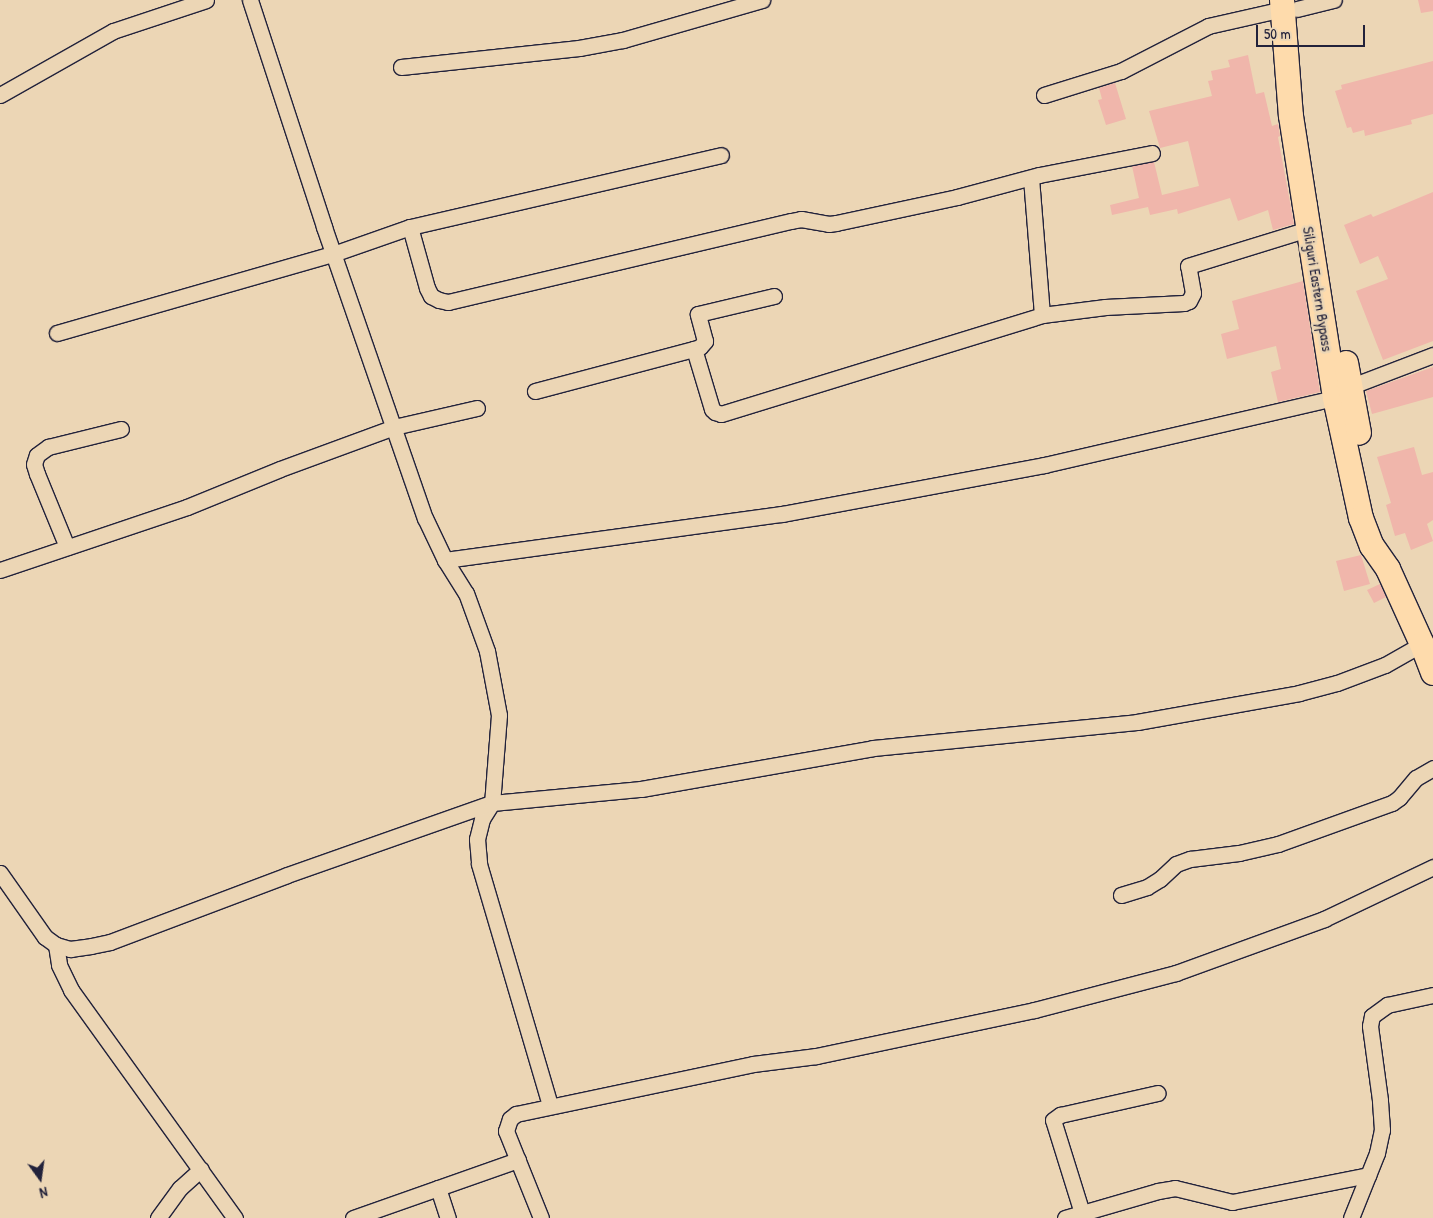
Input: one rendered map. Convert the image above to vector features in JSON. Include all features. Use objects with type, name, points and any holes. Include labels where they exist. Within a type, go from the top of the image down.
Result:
[{"type":"main road","name":"Siliguri Eastern Bypass","points":[[1289,4],[1291,116],[1308,229],[1342,393],[1384,544],[1388,569],[1433,673]]},
{"type":"main road","name":"Siliguri Eastern Bypass","points":[[1289,4],[1316,184],[1342,393]]},
{"type":"street","points":[[0,95],[113,31],[206,0]]},
{"type":"street","points":[[250,0],[333,254],[425,518],[445,560],[466,593],[487,651],[499,715],[492,803],[482,819],[477,839],[480,864],[550,1106]]},
{"type":"street","points":[[401,67],[579,48],[624,40],[762,0]]},
{"type":"street","points":[[1044,95],[1121,71],[1208,26],[1289,4],[1334,0]]},
{"type":"street","points":[[410,227],[431,296],[448,302],[781,223],[801,219],[829,224],[836,223],[957,197],[1031,178],[1152,153]]},
{"type":"street","points":[[57,333],[333,254],[410,227],[722,155]]},
{"type":"street","points":[[1031,178],[1042,315]]},
{"type":"street","points":[[694,349],[712,409],[721,414],[1042,315],[1105,307],[1184,303],[1189,301],[1192,293],[1188,266],[1308,229]]},
{"type":"street","points":[[535,391],[700,347],[705,341],[698,314],[774,296]]},
{"type":"street","points":[[445,560],[782,514],[1044,465],[1342,393],[1433,355]]},
{"type":"street","points":[[0,570],[187,507],[280,469],[394,427],[477,408]]},
{"type":"street","points":[[67,547],[37,474],[34,464],[37,455],[48,447],[121,429]]},
{"type":"street","points":[[0,873],[46,937],[56,945],[70,949],[110,942],[287,875],[492,803],[641,789],[873,748],[1137,722],[1299,693],[1336,683],[1385,665],[1422,644]]},
{"type":"street","points":[[1120,895],[1147,887],[1160,879],[1176,864],[1190,859],[1239,853],[1278,844],[1392,802],[1399,798],[1416,778],[1433,768]]},
{"type":"street","points":[[541,1218],[506,1131],[510,1119],[516,1114],[753,1064],[816,1056],[1034,1010],[1176,973],[1324,919],[1433,867]]},
{"type":"street","points":[[56,945],[59,965],[99,1031],[235,1218]]},
{"type":"street","points":[[1351,1218],[1377,1153],[1382,1130],[1370,1026],[1372,1016],[1387,1005],[1433,996]]},
{"type":"street","points":[[1082,1213],[1053,1120],[1060,1115],[1158,1093]]},
{"type":"street","points":[[353,1218],[518,1160]]},
{"type":"street","points":[[158,1218],[180,1188],[201,1169]]},
{"type":"street","points":[[1065,1218],[1175,1188],[1232,1202],[1368,1175]]},
{"type":"street","points":[[438,1188],[448,1218]]},
{"type":"building","points":[[1418,0],[1433,0],[1433,11],[1421,13]]},
{"type":"building","points":[[1248,55],[1256,94],[1264,92],[1272,126],[1278,124],[1280,136],[1278,137],[1294,224],[1273,230],[1268,210],[1238,221],[1230,198],[1178,214],[1177,209],[1150,215],[1148,207],[1112,215],[1110,205],[1139,198],[1132,166],[1154,162],[1162,195],[1199,186],[1188,141],[1160,148],[1149,111],[1212,96],[1208,81],[1213,80],[1211,71],[1230,67],[1228,60]]},
{"type":"building","points":[[1433,61],[1433,114],[1411,120],[1412,124],[1365,136],[1364,130],[1353,133],[1351,127],[1347,128],[1335,91],[1342,89],[1341,85]]},
{"type":"building","points":[[1115,83],[1126,119],[1106,125],[1098,100],[1102,99],[1099,88]]},
{"type":"building","points":[[1433,192],[1433,341],[1383,360],[1356,291],[1388,279],[1378,256],[1360,264],[1344,225],[1371,214],[1373,217]]},
{"type":"building","points":[[1303,281],[1320,392],[1278,402],[1271,372],[1281,369],[1276,346],[1227,359],[1221,334],[1239,329],[1232,301]]},
{"type":"building","points":[[1433,367],[1433,397],[1372,414],[1366,391]]},
{"type":"building","points":[[1414,447],[1422,475],[1433,472],[1433,520],[1427,524],[1433,541],[1411,550],[1405,533],[1395,536],[1386,505],[1391,503],[1377,457]]},
{"type":"building","points":[[1361,555],[1370,584],[1344,591],[1336,561]]},
{"type":"building","points":[[1380,584],[1386,597],[1374,603],[1367,590]]}]
